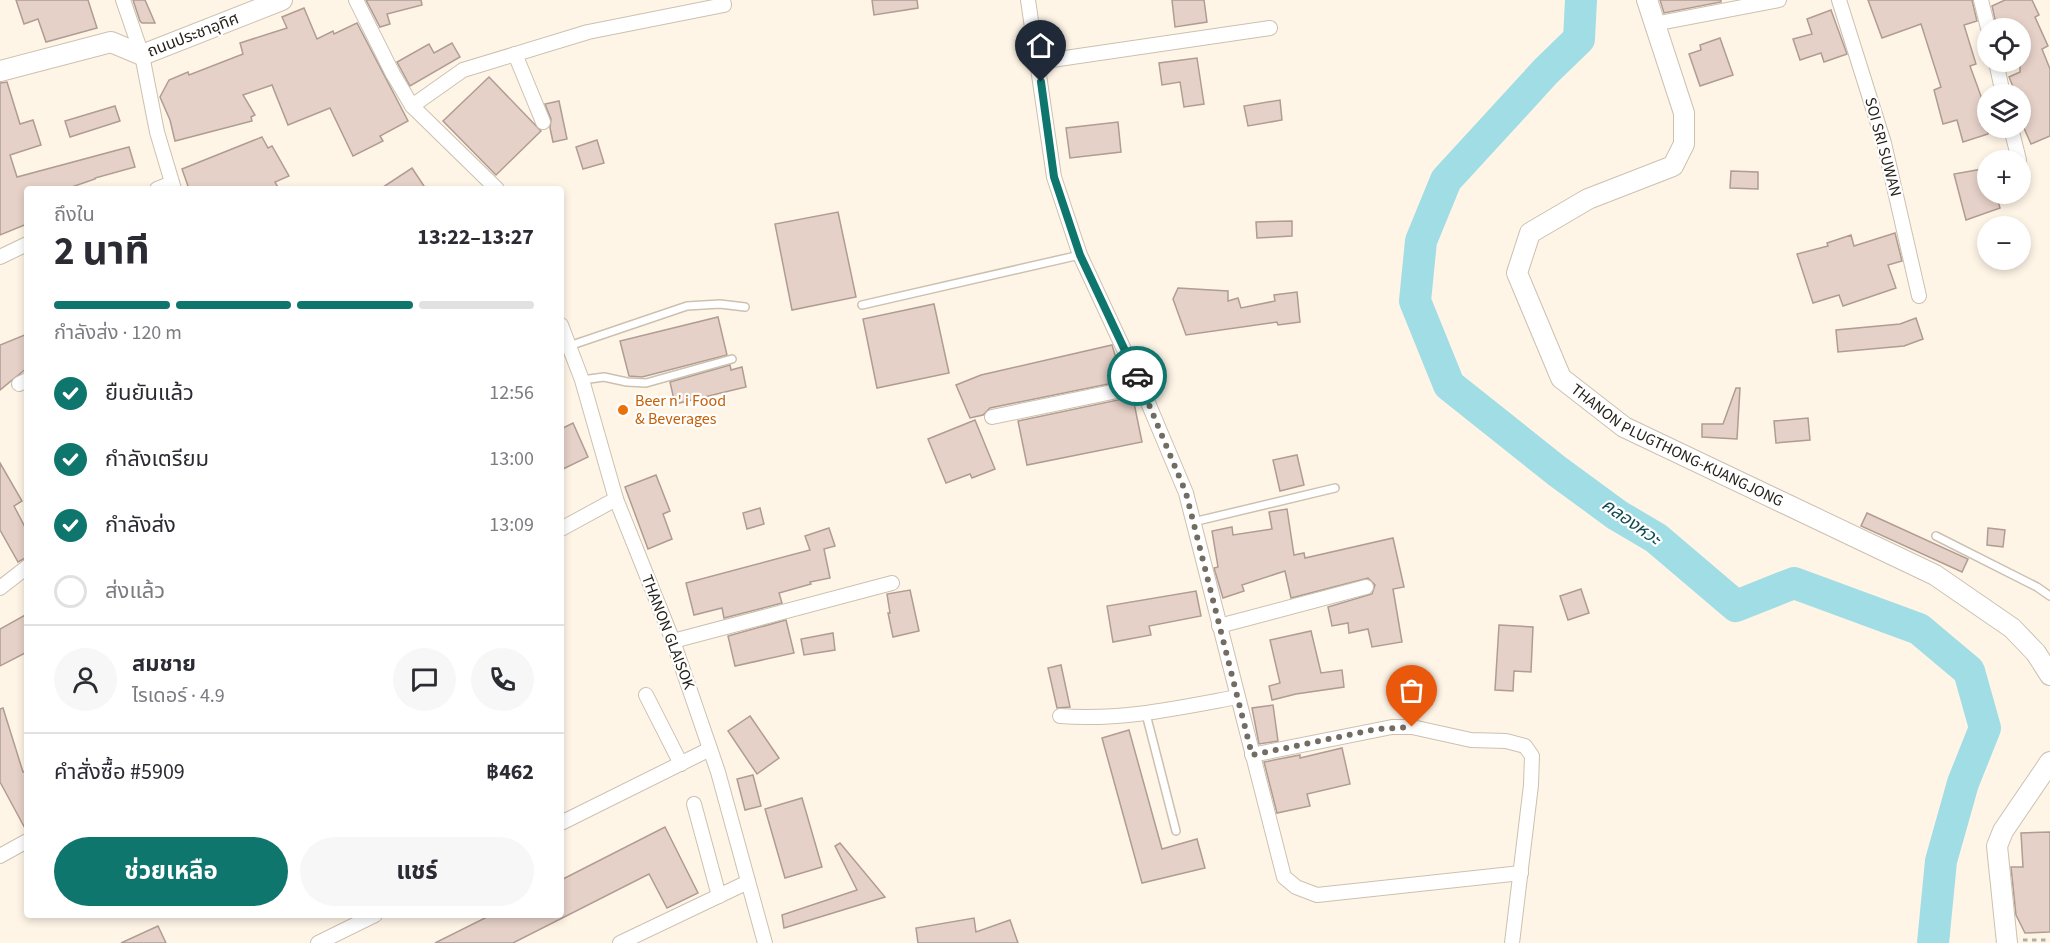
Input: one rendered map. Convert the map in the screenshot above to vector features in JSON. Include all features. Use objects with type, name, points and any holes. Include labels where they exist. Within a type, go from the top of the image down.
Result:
[{"type":"street","points":[[123,0],[142,55],[158,132],[173,186]]},
{"type":"street","name":"ถนนประชาอุทิศ","points":[[0,71],[111,42],[142,55],[282,0]]},
{"type":"street","points":[[356,0],[393,74],[412,106],[494,186]]},
{"type":"street","points":[[412,106],[463,70],[588,32],[724,4],[723,0]]},
{"type":"street","points":[[1028,0],[1054,177],[1080,255],[1141,386],[1182,482],[1284,877],[1296,887],[1317,895],[1521,873]]},
{"type":"street","name":"THANON PLUGTHONG-KUANGJONG","points":[[1647,0],[1684,113],[1684,144],[1673,166],[1588,199],[1530,233],[1517,273],[1561,378],[1624,427],[1935,575],[2012,628],[2036,653],[2050,675]]},
{"type":"street","points":[[1654,24],[1779,0]]},
{"type":"street","name":"SOI SRI SUWAN","points":[[1839,0],[1884,143],[1919,296]]},
{"type":"street","points":[[1981,0],[1986,18]]},
{"type":"street","points":[[1038,62],[1270,28]]},
{"type":"street","points":[[515,54],[543,122]]},
{"type":"street","points":[[0,257],[24,245]]},
{"type":"street","name":"THANON GLAISOK","points":[[565,347],[582,380],[616,499],[673,641],[710,749],[765,943]]},
{"type":"street","points":[[992,417],[1141,386]]},
{"type":"street","points":[[564,527],[616,499]]},
{"type":"street","points":[[0,588],[24,569]]},
{"type":"street","points":[[673,641],[892,583]]},
{"type":"street","points":[[1219,626],[1366,587]]},
{"type":"street","points":[[646,695],[681,764]]},
{"type":"street","points":[[1060,716],[1081,718],[1146,714],[1237,697]]},
{"type":"street","points":[[1252,755],[1392,727],[1412,727],[1471,740],[1506,741],[1525,746],[1532,756],[1531,784],[1512,943]]},
{"type":"street","points":[[564,822],[710,749]]},
{"type":"street","points":[[2007,941],[1997,846],[2003,831],[2050,762]]},
{"type":"street","points":[[694,804],[719,896]]},
{"type":"street","points":[[0,856],[24,843]]},
{"type":"street","points":[[620,943],[748,882]]},
{"type":"street","points":[[318,943],[369,918]]},
{"type":"lane","points":[[862,305],[1080,255]]},
{"type":"lane","points":[[565,347],[687,306],[720,304],[745,307]]},
{"type":"lane","points":[[582,380],[604,377],[627,382],[646,382],[732,358]]},
{"type":"lane","points":[[1193,522],[1335,488]]},
{"type":"lane","points":[[1936,536],[2037,587],[2050,596]]},
{"type":"lane","points":[[1146,714],[1176,831]]},
{"type":"path","points":[[2007,941],[2050,940]]},
{"type":"building","points":[[16,0],[88,0],[97,28],[46,42],[38,19],[24,24]]},
{"type":"building","points":[[133,0],[145,0],[155,23],[140,21]]},
{"type":"building","points":[[366,0],[421,0],[422,5],[387,14],[390,24],[380,27]]},
{"type":"building","points":[[872,0],[917,0],[918,8],[874,15]]},
{"type":"building","points":[[1172,0],[1204,0],[1207,22],[1175,27]]},
{"type":"building","points":[[1660,0],[1721,0],[1721,2],[1664,13]]},
{"type":"building","points":[[1868,0],[1972,0],[1977,21],[1964,25],[1976,64],[1970,66],[1977,85],[1977,138],[1963,142],[1957,120],[1943,124],[1934,90],[1941,87],[1921,24],[1882,38]]},
{"type":"building","points":[[2005,0],[2032,0],[2039,15],[2035,17],[2048,46],[2042,49],[2050,69],[2050,136],[2031,144],[2028,138],[2031,138],[2031,84],[2012,84],[2009,77],[2020,72],[2031,72],[2031,18],[1995,18],[1992,6]]},
{"type":"building","points":[[304,8],[317,39],[357,23],[408,121],[380,136],[383,141],[353,156],[330,108],[288,125],[272,85],[243,95],[255,115],[251,117],[252,121],[175,141],[170,120],[160,97],[169,80],[188,72],[189,75],[243,54],[240,43],[287,28],[282,17]]},
{"type":"building","points":[[1831,10],[1847,54],[1824,62],[1821,53],[1800,60],[1793,39],[1812,34],[1807,19]]},
{"type":"building","points":[[1720,38],[1733,75],[1700,86],[1689,54],[1701,50],[1700,45]]},
{"type":"building","points":[[452,43],[460,57],[410,86],[397,62],[429,44],[434,53]]},
{"type":"building","points":[[1197,58],[1204,104],[1184,107],[1180,82],[1162,85],[1159,63]]},
{"type":"building","points":[[489,77],[541,131],[496,175],[443,121]]},
{"type":"building","points":[[7,82],[20,124],[33,120],[41,145],[10,155],[17,177],[129,147],[135,167],[75,186],[24,186],[24,225],[0,235],[0,83]]},
{"type":"building","points":[[1280,100],[1282,120],[1248,126],[1244,106]]},
{"type":"building","points":[[559,101],[567,139],[553,142],[551,119],[545,104]]},
{"type":"building","points":[[115,106],[120,121],[70,137],[65,121]]},
{"type":"building","points":[[1118,122],[1121,152],[1070,158],[1066,128]]},
{"type":"building","points":[[262,137],[268,148],[272,146],[289,176],[275,182],[277,186],[188,186],[182,169]]},
{"type":"building","points":[[597,140],[604,163],[583,169],[576,147]]},
{"type":"building","points":[[412,168],[424,186],[385,186]]},
{"type":"building","points":[[1977,170],[1977,204],[1999,204],[2000,208],[1966,220],[1954,174]]},
{"type":"building","points":[[1731,171],[1758,172],[1758,189],[1730,188]]},
{"type":"building","points":[[838,212],[856,297],[792,310],[775,224]]},
{"type":"building","points":[[1292,221],[1292,236],[1257,238],[1256,222]]},
{"type":"building","points":[[1895,233],[1902,261],[1888,265],[1896,288],[1843,306],[1839,295],[1813,303],[1797,254],[1828,246],[1827,243],[1851,235],[1854,246]]},
{"type":"building","points":[[1178,288],[1228,291],[1228,301],[1238,298],[1241,308],[1275,301],[1274,295],[1297,292],[1300,322],[1278,325],[1277,322],[1186,335],[1173,299]]},
{"type":"building","points":[[934,304],[949,373],[877,388],[863,319]]},
{"type":"building","points":[[718,317],[727,355],[642,377],[629,376],[620,341]]},
{"type":"building","points":[[1916,318],[1923,339],[1904,346],[1838,352],[1836,330],[1900,324]]},
{"type":"building","points":[[24,335],[24,370],[0,390],[0,345]]},
{"type":"building","points":[[1112,345],[1123,381],[990,408],[983,415],[970,418],[956,385],[981,375]]},
{"type":"building","points":[[730,365],[731,370],[742,367],[746,387],[675,404],[670,382]]},
{"type":"building","points":[[1736,388],[1740,388],[1737,439],[1702,437],[1702,424],[1723,424]]},
{"type":"building","points":[[1127,398],[1129,404],[1134,403],[1142,442],[1027,465],[1018,421]]},
{"type":"building","points":[[1808,418],[1810,440],[1776,443],[1774,421]]},
{"type":"building","points":[[975,420],[995,469],[972,478],[970,474],[946,483],[928,439]]},
{"type":"building","points":[[573,423],[588,457],[564,469],[564,428]]},
{"type":"building","points":[[1297,455],[1304,485],[1280,491],[1273,460]]},
{"type":"building","points":[[0,463],[22,501],[14,506],[24,525],[24,559],[18,562],[0,530]]},
{"type":"building","points":[[656,475],[670,511],[663,514],[672,539],[648,549],[625,487]]},
{"type":"building","points":[[760,508],[764,524],[747,529],[743,513]]},
{"type":"building","points":[[1287,509],[1294,555],[1304,553],[1305,558],[1393,538],[1404,587],[1393,589],[1402,642],[1372,647],[1368,629],[1349,633],[1348,623],[1332,626],[1328,607],[1372,594],[1375,585],[1368,578],[1291,598],[1285,571],[1242,585],[1244,591],[1223,598],[1214,568],[1218,567],[1212,531],[1232,527],[1233,535],[1272,529],[1269,512]]},
{"type":"building","points":[[1867,513],[1968,559],[1962,572],[1861,526]]},
{"type":"building","points":[[829,528],[835,546],[824,549],[830,578],[810,582],[811,584],[779,593],[782,603],[724,618],[722,608],[694,615],[686,583],[810,550],[805,536]]},
{"type":"building","points":[[1988,528],[2005,530],[2003,547],[1987,545]]},
{"type":"building","points":[[1581,589],[1589,613],[1568,620],[1560,596]]},
{"type":"building","points":[[910,590],[919,631],[893,637],[887,594]]},
{"type":"building","points":[[1196,591],[1201,616],[1149,626],[1151,635],[1113,642],[1107,606]]},
{"type":"building","points":[[24,616],[24,654],[0,666],[0,629]]},
{"type":"building","points":[[786,620],[794,653],[735,666],[728,636]]},
{"type":"building","points":[[1499,625],[1533,627],[1531,672],[1514,671],[1513,691],[1495,690]]},
{"type":"building","points":[[1311,631],[1321,673],[1342,670],[1344,687],[1272,700],[1269,686],[1280,683],[1270,640]]},
{"type":"building","points":[[833,633],[835,650],[804,655],[801,639]]},
{"type":"building","points":[[1061,665],[1070,707],[1057,708],[1048,668]]},
{"type":"building","points":[[1273,705],[1278,741],[1259,744],[1252,708]]},
{"type":"building","points":[[3,708],[24,772],[24,826],[0,782],[0,709]]},
{"type":"building","points":[[750,716],[779,758],[757,774],[728,731]]},
{"type":"building","points":[[1129,730],[1162,849],[1197,839],[1205,868],[1142,883],[1102,738]]},
{"type":"building","points":[[1342,748],[1350,784],[1307,794],[1310,806],[1277,813],[1264,762],[1300,755],[1300,758]]},
{"type":"building","points":[[753,775],[761,806],[745,810],[737,779]]},
{"type":"building","points":[[802,798],[822,867],[785,878],[765,809]]},
{"type":"building","points":[[665,827],[698,893],[667,908],[649,874],[564,917],[564,878]]},
{"type":"building","points":[[2050,832],[2050,932],[2025,933],[2016,915],[2011,867],[2023,867],[2021,833]]},
{"type":"building","points":[[840,843],[885,897],[784,928],[782,915],[857,890],[835,846]]},
{"type":"building","points":[[485,918],[562,918],[513,943],[435,943]]},
{"type":"building","points":[[974,918],[976,932],[1010,920],[1018,943],[918,943],[916,928]]},
{"type":"building","points":[[158,926],[166,943],[121,943]]},
{"type":"waterway","name":"คลองหวะ","points":[[1581,0],[1579,39],[1546,71],[1446,180],[1421,241],[1415,301],[1449,385],[1557,471],[1617,515],[1656,538],[1736,606],[1794,583],[1919,629],[1969,671],[1985,728],[1963,783],[1941,861],[1933,943]]},
{"type":"way so far","points":[[1137,376],[1186,493],[1252,755],[1377,729],[1412,727]]},
{"type":"place","name":"Beer n' i Food & Beverages","points":[[623,410]]},
{"type":"route","points":[[1041,82],[1054,177],[1080,255],[1137,376]]}]
